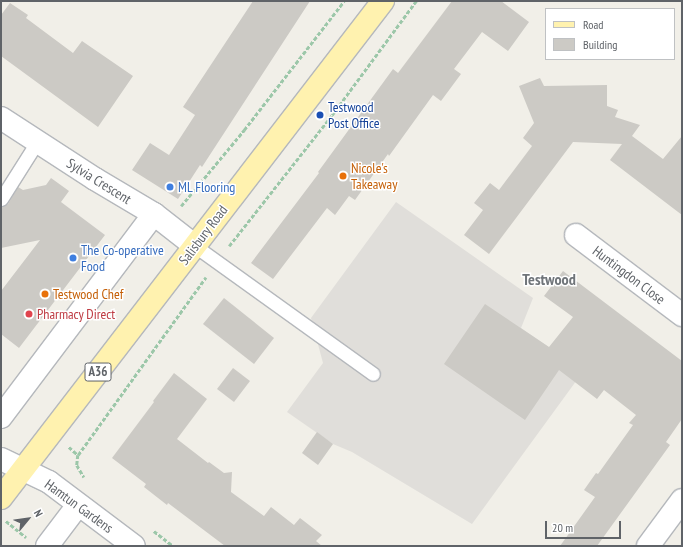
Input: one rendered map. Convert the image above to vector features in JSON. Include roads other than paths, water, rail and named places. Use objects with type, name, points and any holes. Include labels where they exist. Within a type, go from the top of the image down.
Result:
[{"type":"main road","name":"Salisbury Road","points":[[1,498],[383,1]]},
{"type":"street","name":"Sylvia Crescent","points":[[1,118],[157,217],[195,246]]},
{"type":"street","points":[[1,417],[157,217]]},
{"type":"street","name":"Huntingdon Close","points":[[576,235],[682,315]]},
{"type":"street","points":[[1,459],[23,469]]},
{"type":"street","name":"Hamtun Gardens","points":[[23,469],[49,482],[134,546]]},
{"type":"street","points":[[648,546],[682,500]]},
{"type":"street","points":[[39,544],[78,505]]},
{"type":"lane","points":[[1,199],[37,142]]},
{"type":"lane","points":[[195,246],[373,374]]},
{"type":"place","name":"Testwood Post Office","points":[[320,115]]},
{"type":"place","name":"Nicole's Takeaway","points":[[343,176]]},
{"type":"place","name":"ML Flooring","points":[[170,187]]},
{"type":"place","name":"The Co-operative Food","points":[[73,258]]},
{"type":"place","name":"Testwood Chef","points":[[45,294]]},
{"type":"place","name":"Pharmacy Direct","points":[[29,314]]},
{"type":"district","name":"Testwood","points":[[549,279]]}]
